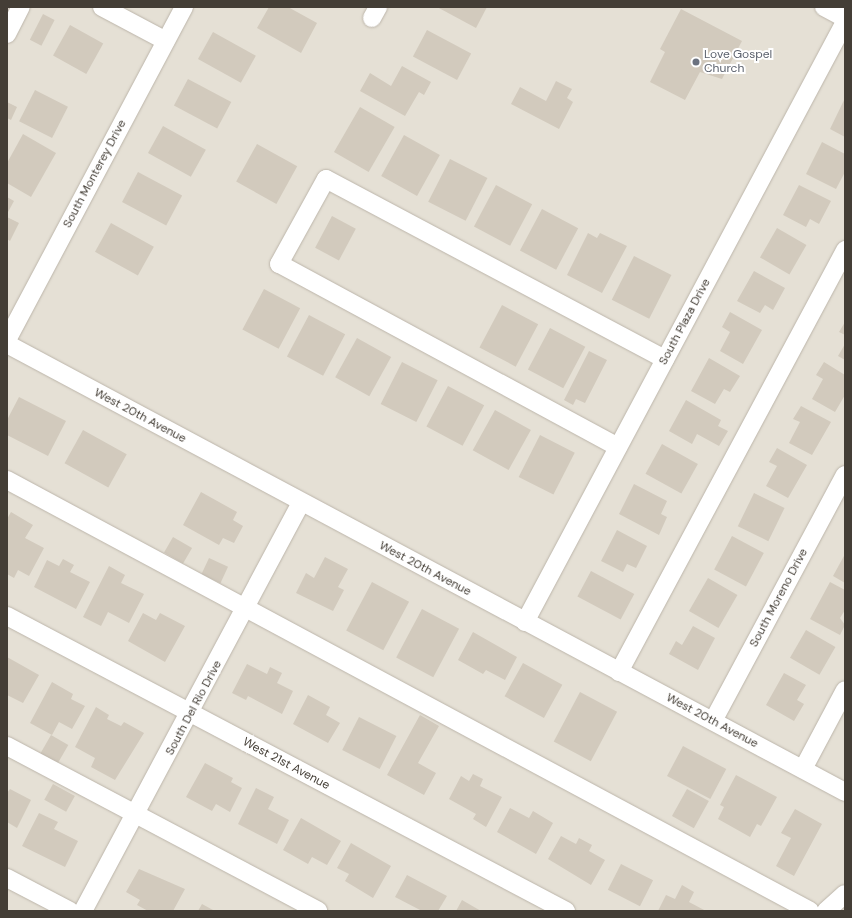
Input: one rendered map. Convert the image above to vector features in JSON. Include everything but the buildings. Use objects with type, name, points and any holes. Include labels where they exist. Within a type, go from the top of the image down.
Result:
[{"type":"street","points":[[7,34],[21,7]]},
{"type":"street","points":[[102,7],[166,41]]},
{"type":"street","name":"South Monterey Drive","points":[[7,340],[184,7]]},
{"type":"street","points":[[824,7],[845,18]]},
{"type":"street","name":"South Plaza Drive","points":[[524,622],[845,22]]},
{"type":"street","points":[[618,447],[279,264],[326,179],[665,359]]},
{"type":"street","points":[[619,672],[845,250]]},
{"type":"street","name":"West 20th Avenue","points":[[7,344],[524,622],[845,792]]},
{"type":"street","name":"South Moreno Drive","points":[[713,721],[845,475]]},
{"type":"street","points":[[7,480],[810,911]]},
{"type":"street","name":"South Del Rio Drive","points":[[83,911],[192,714],[301,502]]},
{"type":"street","name":"West 21st Avenue","points":[[7,616],[566,911]]},
{"type":"street","points":[[803,769],[845,690]]},
{"type":"street","points":[[7,746],[318,911]]},
{"type":"street","points":[[7,878],[70,911]]},
{"type":"street","points":[[826,911],[845,894]]},
{"type":"shaded area","points":[[7,7],[845,7],[845,911],[7,911]]},
{"type":"place","name":"Love Gospel Church","points":[[696,62]]}]
